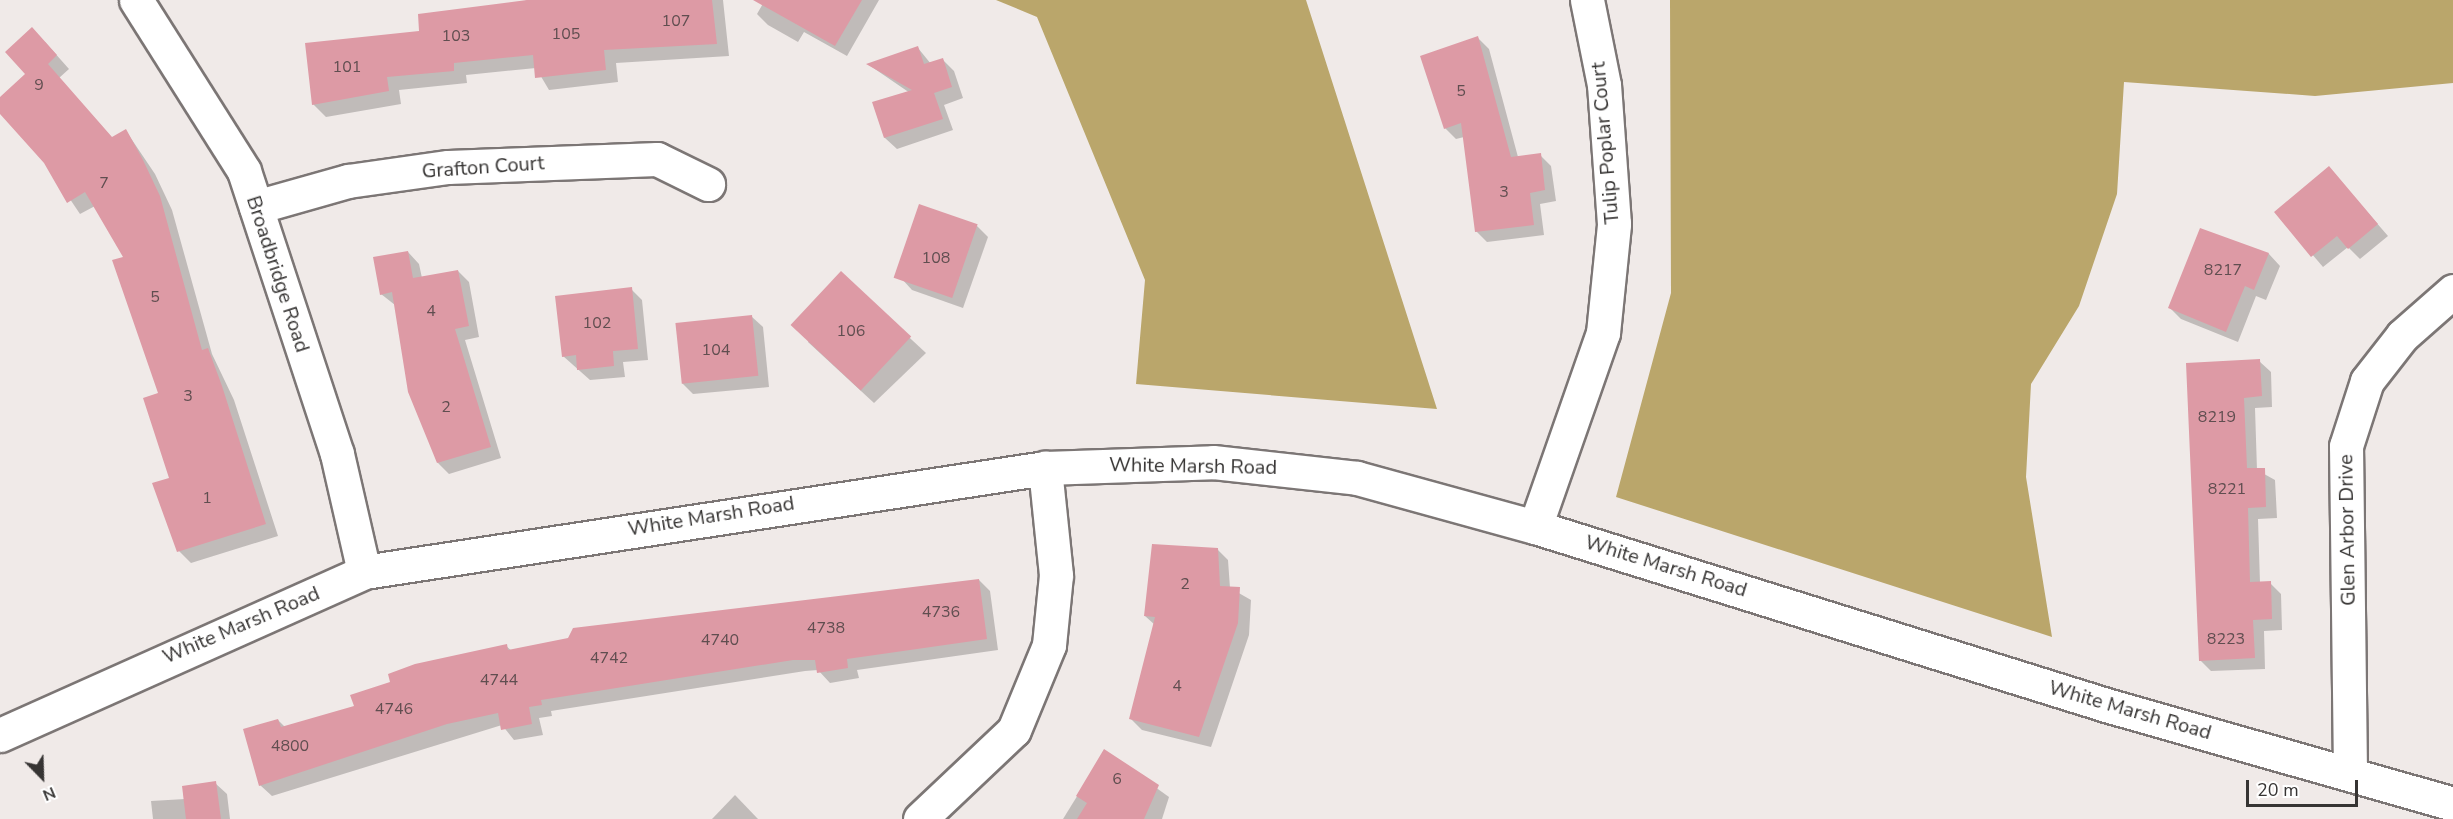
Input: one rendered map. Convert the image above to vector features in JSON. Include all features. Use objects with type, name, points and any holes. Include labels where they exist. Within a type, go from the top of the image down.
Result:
[{"type":"street","name":"Broadbridge Road","points":[[136,0],[244,171],[337,454],[364,572]]},
{"type":"street","name":"Tulip Poplar Court","points":[[1535,527],[1603,333],[1614,224],[1604,85],[1587,0]]},
{"type":"street","name":"Grafton Court","points":[[256,207],[348,181],[448,167],[657,159],[708,184]]},
{"type":"street","name":"Glen Arbor Drive","points":[[2350,772],[2346,446],[2367,381],[2402,336],[2453,291]]},
{"type":"street","name":"White Marsh Road","points":[[0,735],[364,572],[1045,468],[1129,462],[1278,466],[1357,478],[1535,527],[1761,595],[2106,705],[2350,772],[2453,804]]},
{"type":"street","points":[[920,819],[1014,730],[1049,645],[1056,575],[1045,468]]},
{"type":"shaded area","points":[[996,0],[1306,0],[1437,409],[1136,384],[1145,280],[1037,17]]},
{"type":"shaded area","points":[[1670,0],[2453,0],[2453,83],[2315,96],[2124,82],[2117,194],[2079,306],[2031,384],[2026,477],[2052,637],[1616,497],[1671,293]]},
{"type":"building","points":[[527,0],[712,0],[717,44],[604,50],[606,70],[535,78],[533,55],[454,63],[454,71],[387,77],[389,91],[312,105],[305,43],[419,31],[418,14]]},
{"type":"building","points":[[753,0],[862,0],[835,46]]},
{"type":"building","points":[[32,27],[57,55],[48,64],[112,137],[126,129],[160,196],[202,350],[208,348],[222,386],[266,524],[177,552],[152,483],[169,478],[143,398],[158,393],[112,260],[123,257],[85,192],[67,203],[44,163],[0,114],[0,97],[25,74],[5,52]]},
{"type":"building","points":[[1478,36],[1511,157],[1541,153],[1545,190],[1530,193],[1534,225],[1475,232],[1461,123],[1444,129],[1420,56]]},
{"type":"building","points":[[918,46],[924,64],[943,58],[952,87],[934,93],[943,119],[884,138],[872,102],[912,90],[866,64]]},
{"type":"building","points":[[2329,166],[2378,224],[2348,249],[2337,236],[2311,257],[2274,212]]},
{"type":"building","points":[[919,204],[978,224],[952,298],[894,278]]},
{"type":"building","points":[[2200,228],[2269,253],[2254,290],[2245,286],[2226,332],[2168,308]]},
{"type":"building","points":[[408,251],[413,278],[458,270],[469,326],[455,329],[491,447],[437,463],[408,392],[392,292],[380,295],[373,257]]},
{"type":"building","points":[[841,271],[911,336],[861,391],[791,325]]},
{"type":"building","points":[[632,287],[638,349],[613,351],[614,366],[577,370],[576,355],[562,357],[555,296]]},
{"type":"building","points":[[752,315],[758,376],[682,384],[675,323]]},
{"type":"building","points":[[2260,359],[2262,396],[2244,398],[2247,468],[2265,468],[2266,507],[2248,508],[2250,582],[2271,581],[2272,619],[2253,620],[2255,658],[2199,661],[2186,363]]},
{"type":"building","points":[[1152,544],[1218,548],[1220,586],[1240,587],[1238,623],[1199,737],[1129,719],[1155,617],[1144,616]]},
{"type":"building","points":[[979,579],[987,639],[847,659],[848,668],[817,673],[815,660],[793,660],[541,700],[542,705],[529,707],[532,724],[501,730],[498,713],[447,724],[259,786],[243,729],[278,719],[281,727],[354,706],[350,695],[390,682],[388,674],[415,664],[507,644],[508,650],[568,638],[573,628]]},
{"type":"building","points":[[1104,749],[1159,785],[1144,819],[1077,819],[1087,803],[1076,796]]},
{"type":"building","points":[[216,781],[221,819],[186,819],[182,786]]}]
